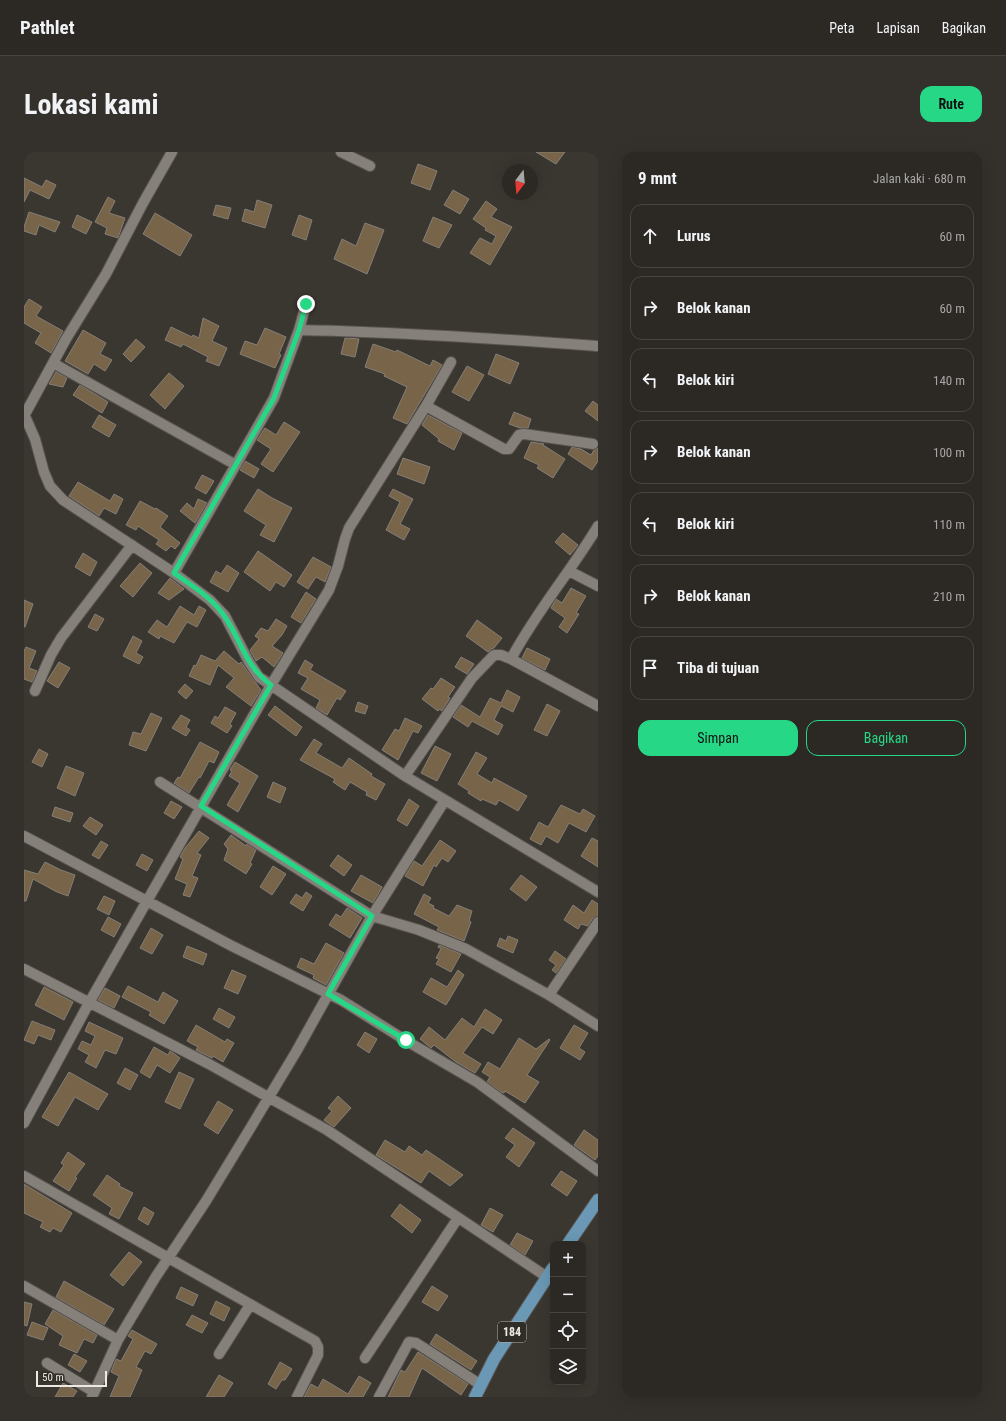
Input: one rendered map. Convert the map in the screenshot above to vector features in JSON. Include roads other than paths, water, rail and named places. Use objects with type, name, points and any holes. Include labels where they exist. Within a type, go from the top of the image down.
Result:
[{"type":"main road","points":[[570,1241],[598,1200]]},
{"type":"main road","name":"184","points":[[475,1397],[494,1359],[550,1273]]},
{"type":"street","points":[[172,152],[143,203],[106,274],[66,339],[24,415],[35,439],[44,472],[50,486],[62,500],[174,573],[210,600],[225,616],[249,662],[260,677],[405,776],[598,892]]},
{"type":"street","points":[[341,152],[370,166]]},
{"type":"street","points":[[174,573],[274,398],[299,330],[306,304]]},
{"type":"street","points":[[299,330],[462,337],[598,346]]},
{"type":"street","points":[[24,1122],[89,1003],[201,806],[333,581],[345,539],[350,528],[426,406],[451,362]]},
{"type":"street","points":[[53,363],[236,465]]},
{"type":"street","points":[[426,406],[504,449],[509,449],[519,435],[524,434],[593,444]]},
{"type":"street","points":[[511,659],[524,635],[569,571],[598,526]]},
{"type":"street","points":[[35,691],[51,655],[61,638],[132,545]]},
{"type":"street","points":[[569,571],[598,586]]},
{"type":"street","points":[[405,776],[468,684],[494,655],[498,654],[511,659],[598,706]]},
{"type":"street","points":[[160,782],[201,806],[372,916],[419,930],[461,947],[549,995],[598,1026]]},
{"type":"street","points":[[47,1363],[93,1394],[118,1340],[168,1257],[206,1201],[269,1098],[372,916],[445,800]]},
{"type":"street","points":[[24,836],[230,945],[328,994],[478,1082],[598,1171]]},
{"type":"street","points":[[549,995],[598,922]]},
{"type":"street","points":[[24,969],[209,1064],[327,1130],[458,1218],[550,1273]]},
{"type":"street","points":[[24,1176],[315,1341],[319,1351],[318,1355],[297,1397]]},
{"type":"street","points":[[365,1358],[458,1218]]},
{"type":"street","points":[[24,1286],[118,1340]]},
{"type":"street","points":[[218,1354],[250,1305]]},
{"type":"street","points":[[379,1397],[409,1342],[416,1343],[481,1385]]}]
